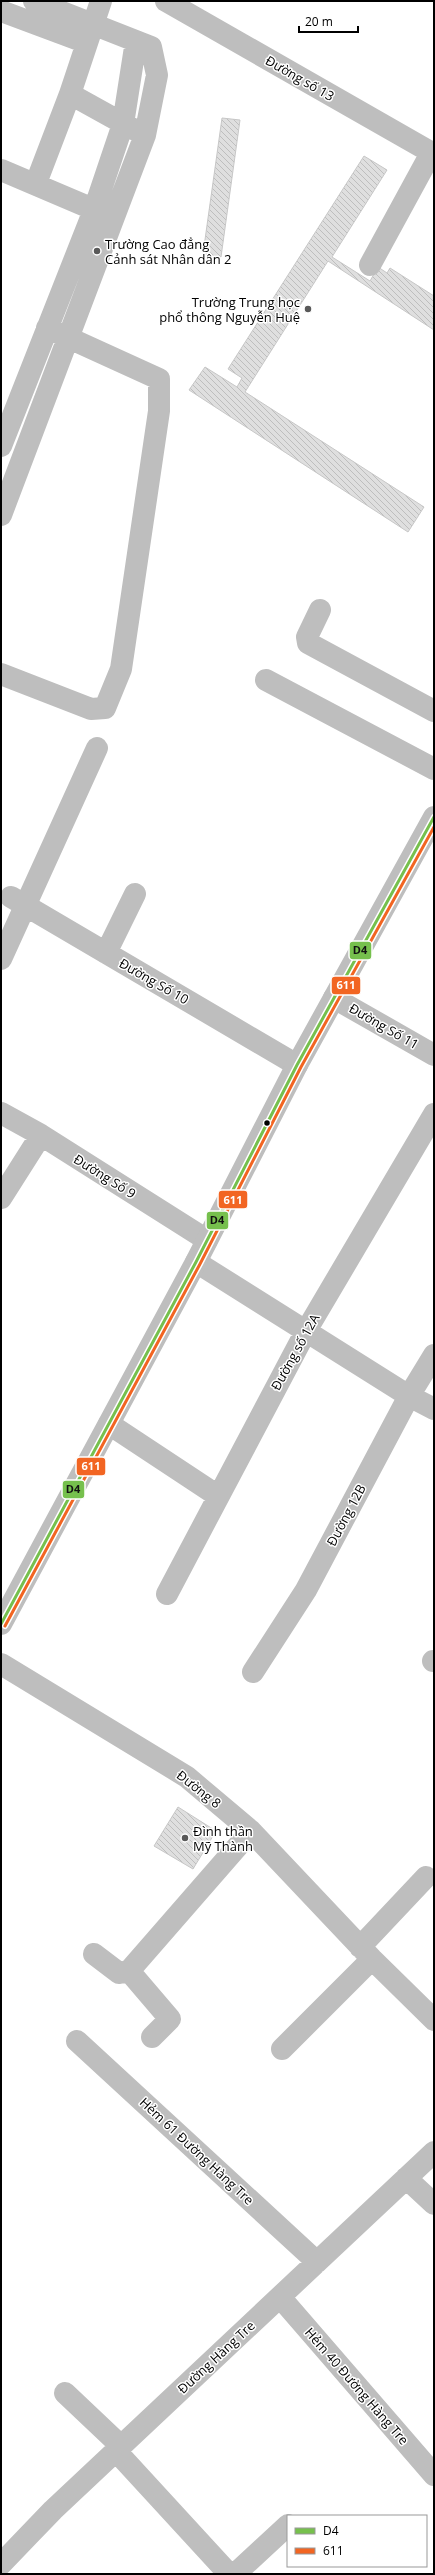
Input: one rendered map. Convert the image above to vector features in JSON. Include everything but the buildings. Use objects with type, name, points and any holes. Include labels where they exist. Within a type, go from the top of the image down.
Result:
[{"type":"street","points":[[34,1],[91,33]]},
{"type":"street","points":[[36,183],[70,94],[102,1]]},
{"type":"street","name":"Đường số 13","points":[[166,1],[432,153]]},
{"type":"street","points":[[1,11],[91,33],[136,40],[151,47],[157,75],[145,134],[1,515]]},
{"type":"street","points":[[1,446],[94,210],[123,124],[136,40]]},
{"type":"street","points":[[70,94],[123,124],[145,134]]},
{"type":"street","points":[[370,265],[432,153]]},
{"type":"street","points":[[1,170],[36,183],[114,218]]},
{"type":"street","points":[[1,674],[92,709],[106,708],[121,669],[158,411],[159,379],[68,339],[47,328]]},
{"type":"street","points":[[320,610],[307,636],[308,643],[434,711]]},
{"type":"street","points":[[266,680],[434,769]]},
{"type":"street","points":[[1,959],[18,902],[97,748]]},
{"type":"street","points":[[1,1624],[196,1262],[297,1065],[434,817]]},
{"type":"street","points":[[106,953],[135,894]]},
{"type":"street","name":"Đường Số 10","points":[[18,902],[297,1065]]},
{"type":"street","name":"Đường Số 11","points":[[334,998],[434,1055]]},
{"type":"street","name":"Đường Số 9","points":[[1,1113],[41,1136],[207,1240]]},
{"type":"street","name":"Đường số 12A","points":[[167,1594],[306,1331],[434,1114]]},
{"type":"street","points":[[1,1198],[41,1136]]},
{"type":"street","points":[[196,1262],[409,1396],[434,1409]]},
{"type":"street","name":"Đường 12B","points":[[253,1672],[306,1590],[409,1396],[434,1355]]},
{"type":"street","points":[[109,1424],[218,1496]]},
{"type":"street","name":"Đường 8","points":[[1,1664],[188,1777],[250,1831],[366,1953],[434,2020]]},
{"type":"street","points":[[94,1954],[119,1973],[129,1971],[250,1831]]},
{"type":"street","points":[[282,2049],[366,1953],[426,1877]]},
{"type":"street","points":[[129,1971],[170,2019],[152,2036]]},
{"type":"street","name":"Hẻm 61 Đường Hàng Tre","points":[[77,2041],[316,2262]]},
{"type":"street","name":"Đường Hàng Tre","points":[[1,2564],[119,2448],[434,2152]]},
{"type":"street","points":[[406,2178],[434,2204]]},
{"type":"street","name":"Hẻm 40 Đường Hàng Tre","points":[[280,2297],[434,2475]]},
{"type":"street","points":[[65,2393],[119,2448],[229,2574]]},
{"type":"street","points":[[235,2574],[287,2525]]},
{"type":"transit line","name":"D4","points":[[1,1624],[196,1262],[297,1065],[434,817]]},
{"type":"transit line","name":"611","points":[[5,1626],[200,1264],[301,1067],[434,827]]},
{"type":"place","name":"Trường Cao đẳng Cảnh sát Nhân dân 2","points":[[97,251]]},
{"type":"place","name":"Trường Trung học phổ thông Nguyễn Huệ","points":[[308,309]]},
{"type":"place","name":"Đình thần Mỹ Thành","points":[[185,1838]]}]
